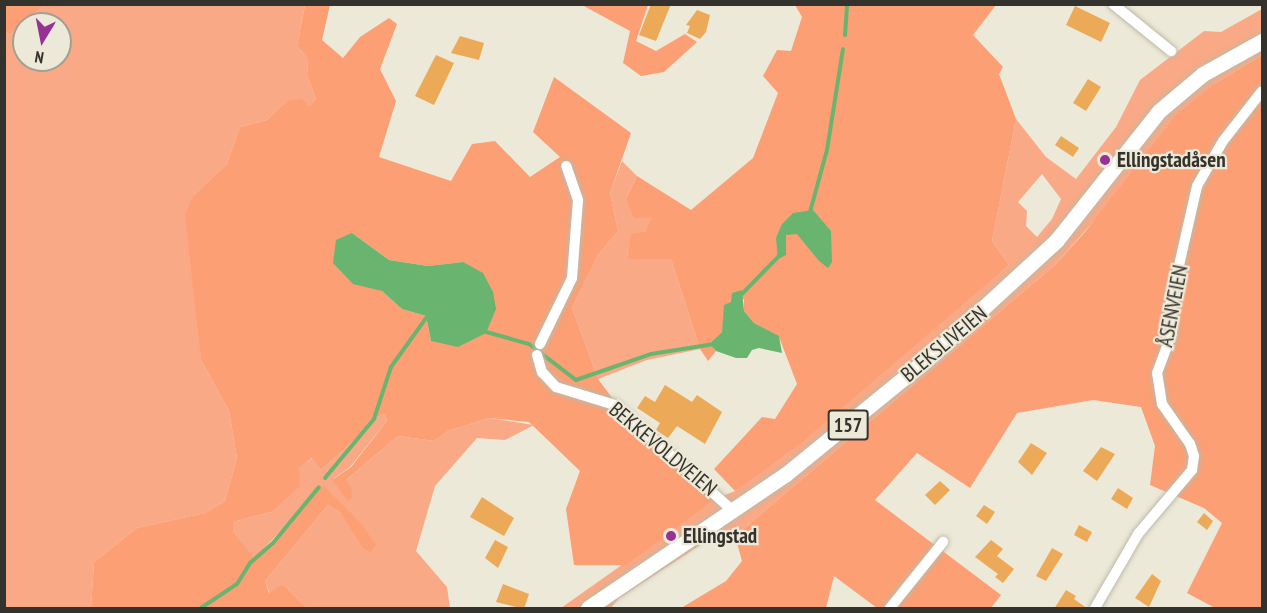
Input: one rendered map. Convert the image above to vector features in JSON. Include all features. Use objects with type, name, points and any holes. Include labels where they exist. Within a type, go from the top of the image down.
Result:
[{"type":"main road","name":"BLEKSLIVEIEN","points":[[588,609],[733,511],[829,441],[1025,272],[1082,211],[1159,111],[1203,74],[1263,41]]},
{"type":"street","points":[[1113,4],[1171,51]]},
{"type":"street","name":"ÅSENVEIEN","points":[[1095,609],[1138,534],[1192,470],[1194,456],[1190,444],[1162,404],[1157,373],[1172,333],[1170,305],[1197,186],[1223,141],[1263,91]]},
{"type":"street","name":"BEKKEVOLDVEIEN","points":[[566,166],[578,200],[572,278],[538,350],[542,372],[556,387],[615,405],[733,511]]},
{"type":"street","points":[[890,609],[943,542]]},
{"type":"shaded area","points":[[5,4],[44,4],[36,12],[12,12],[12,33],[5,33]]},
{"type":"shaded area","points":[[44,5],[305,5],[297,46],[308,59],[307,75],[316,99],[309,108],[287,101],[267,120],[240,127],[227,164],[194,195],[201,360],[229,411],[237,458],[225,501],[205,513],[137,528],[94,562],[91,608],[5,608],[5,33],[12,33],[12,72],[72,72],[72,12],[36,12]]},
{"type":"shaded area","points":[[305,5],[330,5],[322,40],[343,58],[360,37],[389,18],[397,24],[380,69],[396,101],[379,157],[451,181],[472,144],[495,141],[530,177],[560,157],[533,132],[554,77],[631,133],[610,193],[618,231],[598,255],[572,308],[598,379],[630,422],[715,499],[626,565],[574,565],[566,509],[580,471],[529,422],[489,418],[448,431],[434,441],[398,436],[346,480],[351,488],[352,498],[348,501],[332,480],[351,467],[387,421],[385,414],[371,419],[361,434],[321,470],[312,458],[299,468],[300,486],[271,512],[233,522],[233,531],[254,558],[279,537],[323,485],[359,521],[376,545],[370,552],[363,548],[340,512],[328,505],[265,581],[269,593],[283,584],[307,608],[91,608],[94,562],[137,528],[205,513],[225,501],[237,458],[229,411],[201,360],[185,214],[194,195],[227,164],[240,127],[267,120],[287,101],[302,99],[309,107],[316,99],[307,75],[308,59],[297,46]],"holes":[[[352,233],[389,260],[428,266],[463,262],[431,341],[426,316],[402,309],[382,291]]]},
{"type":"shaded area","points":[[582,5],[648,5],[636,41],[656,51],[685,34],[697,42],[664,72],[641,76],[623,63],[630,31]]},
{"type":"shaded area","points":[[795,5],[996,5],[973,35],[1003,67],[999,74],[1016,119],[992,241],[1009,265],[801,443],[735,491],[714,469],[762,417],[775,419],[797,384],[779,337],[754,323],[744,311],[744,299],[731,302],[722,332],[709,344],[716,351],[708,361],[700,349],[671,259],[628,259],[631,234],[645,232],[652,217],[634,218],[626,199],[637,176],[691,210],[753,158],[778,93],[763,76],[777,50],[791,51],[802,17]]},
{"type":"shaded area","points":[[1262,9],[1262,55],[1216,83],[1055,265],[735,536],[714,536],[619,598],[611,608],[561,608],[715,499],[735,491],[1009,265],[992,241],[1016,119],[1046,157],[1076,179],[1116,127],[1140,80],[1204,31],[1221,32]],"holes":[[[1042,174],[1061,199],[1052,219],[1037,237],[1026,226],[1027,211],[1018,202]]]},
{"type":"shaded area","points":[[1262,55],[1262,608],[1215,608],[1187,593],[1222,523],[1204,508],[1150,485],[1155,446],[1141,407],[1093,400],[1017,413],[970,488],[917,453],[875,500],[1001,595],[991,608],[877,608],[834,576],[826,608],[681,608],[726,581],[742,561],[735,536],[1055,265],[1085,232],[1175,116],[1216,83]]},
{"type":"shaded area","points":[[622,161],[637,176],[626,199],[653,217],[645,232],[671,259],[700,349],[647,360],[598,379],[572,308],[598,255],[618,231],[610,193]]},
{"type":"shaded area","points":[[813,210],[831,231],[832,262],[828,268],[819,261],[797,234],[786,235],[786,255],[778,259],[776,238],[782,224],[793,213]]},
{"type":"shaded area","points":[[352,233],[389,260],[428,266],[463,262],[483,273],[493,292],[496,309],[486,333],[458,347],[431,341],[426,316],[402,309],[382,291],[353,284],[333,263],[336,240]]},
{"type":"shaded area","points":[[742,290],[744,311],[754,323],[779,336],[782,353],[759,348],[752,350],[747,358],[736,358],[716,351],[709,344],[722,332],[724,305],[731,302],[732,293]]},
{"type":"shaded area","points":[[385,414],[387,421],[350,467],[333,479],[349,493],[345,481],[398,436],[434,441],[448,431],[489,418],[534,425],[505,440],[477,438],[435,486],[416,551],[447,587],[450,608],[307,608],[283,584],[270,594],[265,581],[328,505],[340,512],[370,552],[323,486],[254,559],[233,531],[233,522],[271,512],[298,468],[313,458],[321,470],[361,434],[371,419]]},
{"type":"building","points":[[651,4],[671,4],[656,41],[639,35]]},
{"type":"building","points":[[1075,6],[1110,23],[1101,42],[1066,25]]},
{"type":"building","points":[[697,10],[710,15],[706,32],[700,39],[687,33],[690,26],[686,25]]},
{"type":"building","points":[[460,36],[484,43],[479,60],[451,53]]},
{"type":"building","points":[[436,55],[454,63],[434,105],[415,96]]},
{"type":"building","points":[[1088,79],[1101,87],[1086,111],[1073,103]]},
{"type":"building","points":[[1061,136],[1079,148],[1073,157],[1055,145]]},
{"type":"building","points":[[665,385],[692,402],[697,395],[722,412],[705,444],[677,426],[668,438],[656,430],[660,423],[637,408],[645,396],[655,402]]},
{"type":"building","points":[[1031,443],[1047,453],[1032,475],[1018,462]]},
{"type":"building","points":[[1101,447],[1115,454],[1097,481],[1083,471]]},
{"type":"building","points":[[940,481],[950,490],[935,505],[925,495]]},
{"type":"building","points":[[1118,488],[1133,498],[1127,509],[1111,499]]},
{"type":"building","points":[[482,497],[514,518],[504,536],[470,517]]},
{"type":"building","points":[[984,505],[995,512],[987,524],[976,516]]},
{"type":"building","points":[[1204,513],[1213,521],[1207,530],[1197,522]]},
{"type":"building","points":[[1079,525],[1092,532],[1087,542],[1074,535]]},
{"type":"building","points":[[495,540],[508,547],[498,568],[485,558]]},
{"type":"building","points":[[991,540],[1003,549],[997,556],[1014,569],[1003,583],[995,577],[998,574],[975,557]]},
{"type":"building","points":[[1052,548],[1063,554],[1046,581],[1036,576]]},
{"type":"building","points":[[1152,574],[1161,581],[1149,607],[1135,598]]},
{"type":"building","points":[[503,584],[529,594],[524,609],[496,602]]},
{"type":"building","points":[[1066,590],[1076,596],[1074,599],[1088,609],[1054,609]]},
{"type":"waterway","points":[[845,35],[847,4]]},
{"type":"waterway","points":[[810,212],[827,150],[843,49]]},
{"type":"waterway","points":[[741,295],[779,256]]},
{"type":"waterway","points":[[325,478],[374,419],[391,367],[429,314]]},
{"type":"waterway","points":[[483,331],[529,344],[576,380],[651,354],[714,344]]},
{"type":"waterway","points":[[201,608],[237,584],[250,563],[273,543],[319,487]]},
{"type":"place","name":"Ellingstadåsen","points":[[1105,160]]},
{"type":"place","name":"Ellingstad","points":[[671,536]]}]
